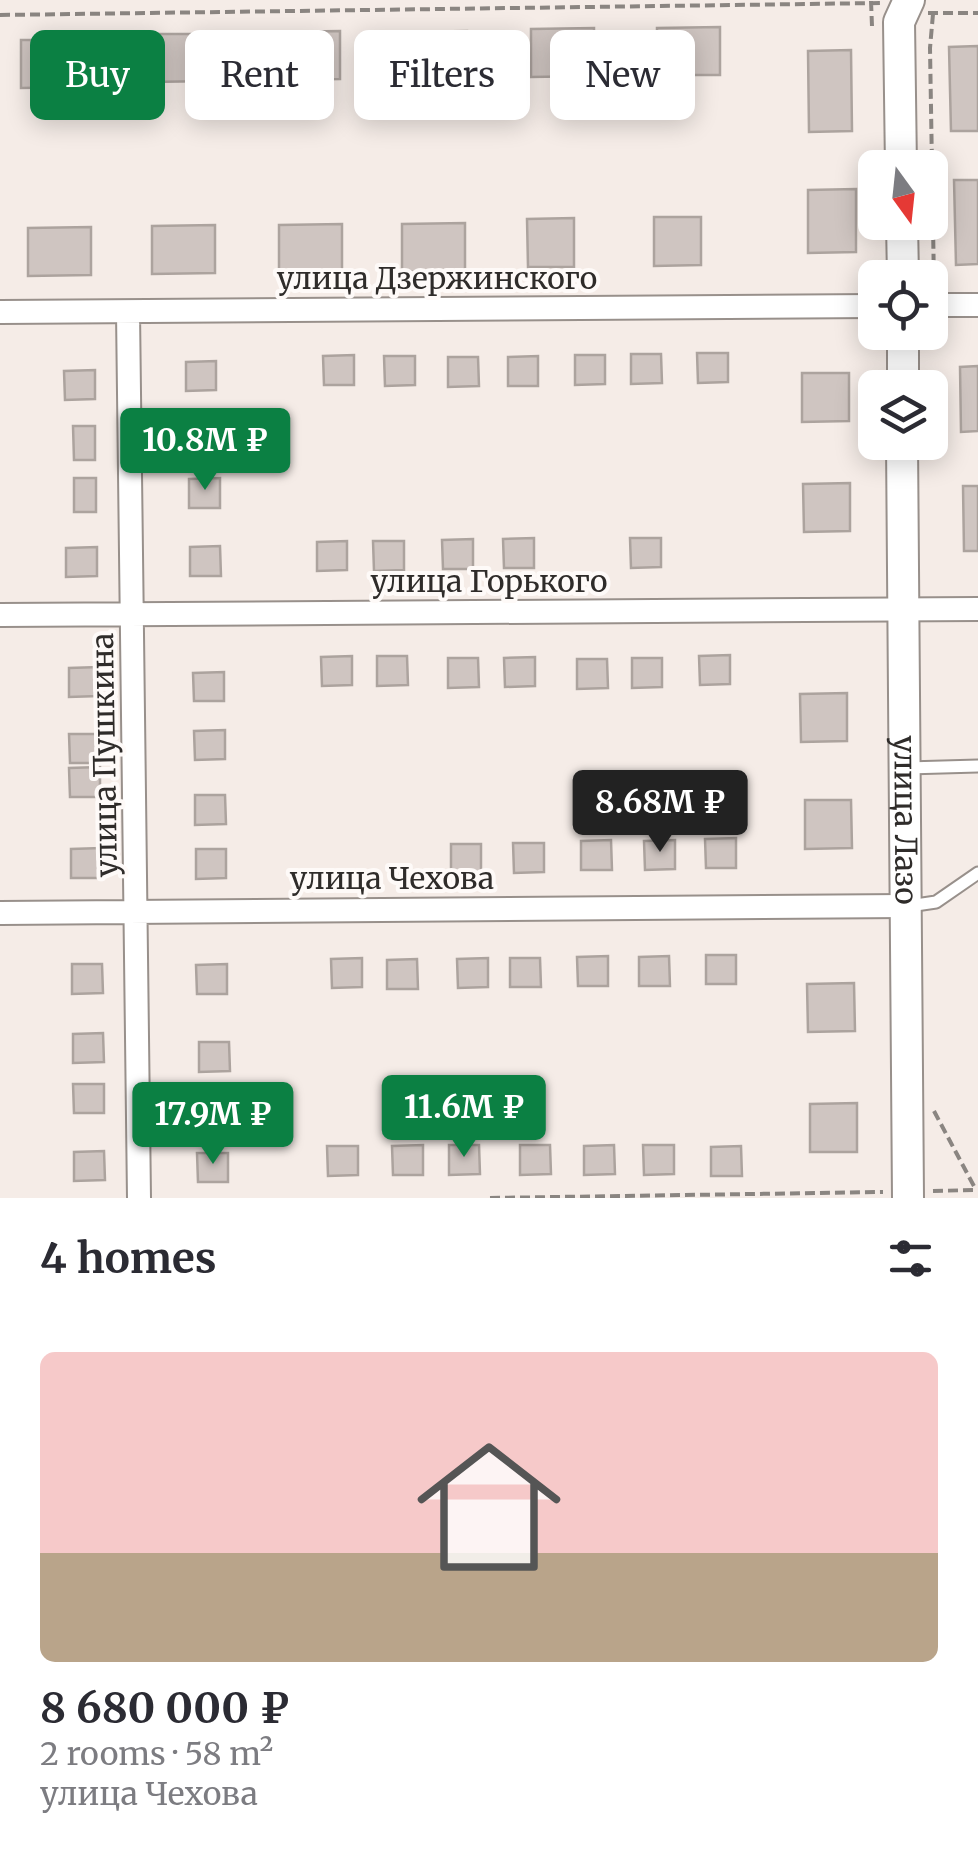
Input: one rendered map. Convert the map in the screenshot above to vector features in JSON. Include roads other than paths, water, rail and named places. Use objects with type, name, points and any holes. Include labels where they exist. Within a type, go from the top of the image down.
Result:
[{"type":"street","points":[[901,150],[899,22],[916,8]]},
{"type":"street","points":[[948,305],[978,304]]},
{"type":"street","name":"улица Дзержинского","points":[[0,312],[858,306]]},
{"type":"street","name":"улица Пушкина","points":[[128,312],[139,1198]]},
{"type":"street","name":"улица Лазо","points":[[902,460],[908,1195]]},
{"type":"street","name":"улица Горького","points":[[0,615],[978,609]]},
{"type":"street","name":"улица Чехова","points":[[0,913],[905,906]]},
{"type":"lane","points":[[903,768],[978,766]]},
{"type":"lane","points":[[905,906],[936,902],[978,874]]}]
